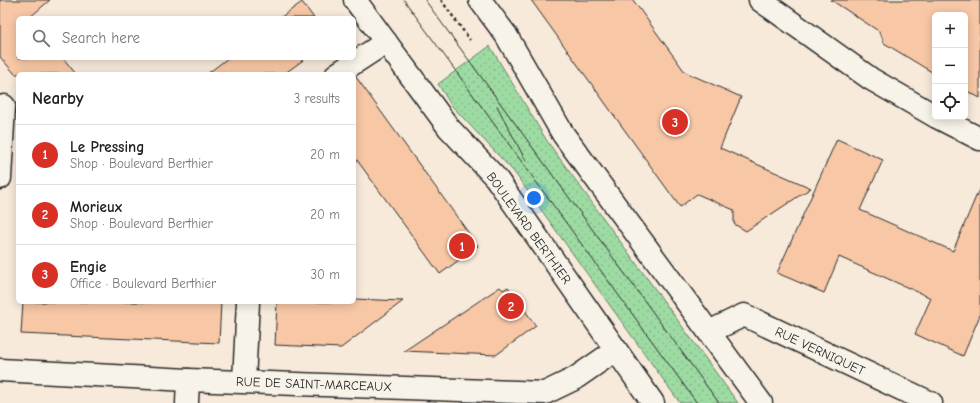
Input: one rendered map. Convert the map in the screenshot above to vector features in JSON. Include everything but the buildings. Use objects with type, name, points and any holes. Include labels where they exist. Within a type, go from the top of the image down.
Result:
[{"type":"street","name":"BOULEVARD BERTHIER","points":[[355,0],[449,128],[496,178],[653,403]]},
{"type":"street","points":[[480,0],[506,35],[563,134],[761,403]]},
{"type":"street","points":[[760,0],[872,79],[932,114]]},
{"type":"street","points":[[340,72],[386,42]]},
{"type":"street","points":[[0,178],[7,106]]},
{"type":"street","points":[[944,120],[980,139]]},
{"type":"street","points":[[244,380],[248,304]]},
{"type":"street","name":"RUE VERNIQUET","points":[[709,332],[744,315],[931,403]]},
{"type":"street","name":"RUE DE SAINT-MARCEAUX","points":[[0,370],[188,380],[244,380],[444,396],[545,393],[574,379],[616,350]]},
{"type":"street","points":[[187,403],[188,380]]},
{"type":"path","points":[[440,0],[470,40]]},
{"type":"green space","points":[[490,46],[547,141],[738,403],[680,403],[514,172],[451,105],[438,84]]},
{"type":"tram line","points":[[404,0],[697,403]]},
{"type":"tram line","points":[[425,0],[719,403]]},
{"type":"tram line","points":[[497,106],[526,161]]},
{"type":"place","name":"Engie","points":[[675,122]]},
{"type":"place","name":"Le Pressing","points":[[462,246]]},
{"type":"place","name":"Morieux","points":[[511,306]]}]
